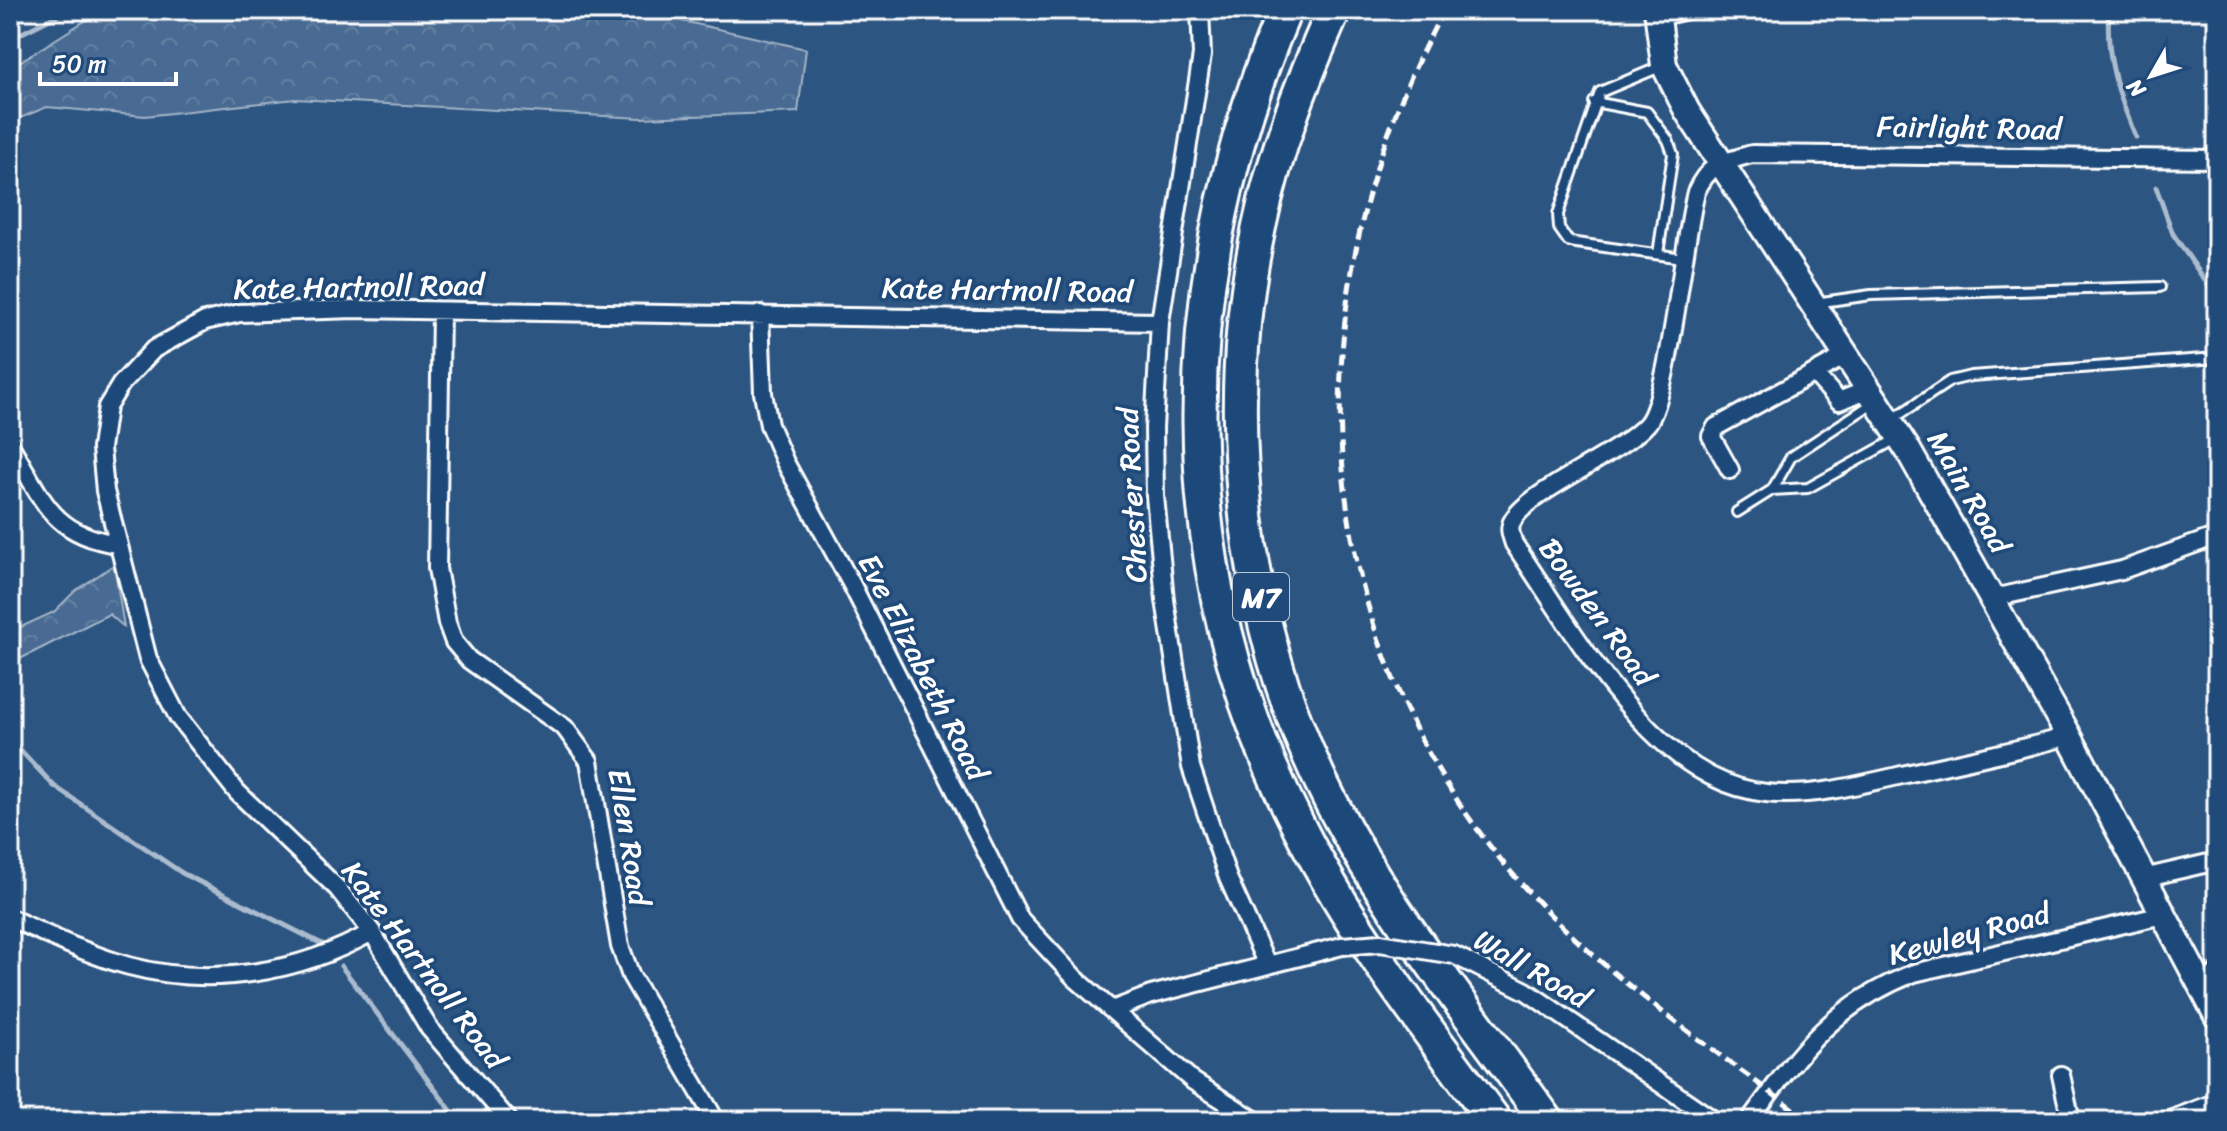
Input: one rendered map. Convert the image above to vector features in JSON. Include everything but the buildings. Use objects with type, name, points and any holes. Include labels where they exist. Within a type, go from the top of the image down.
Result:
[{"type":"highway","name":"M7","points":[[1285,10],[1251,95],[1232,163],[1213,247],[1200,346],[1197,415],[1202,503],[1215,589],[1234,666],[1263,749],[1299,828],[1338,898],[1405,1000],[1495,1121]]},
{"type":"highway","name":"M7","points":[[1334,10],[1302,82],[1277,156],[1259,228],[1244,321],[1243,470],[1255,573],[1274,653],[1297,724],[1329,799],[1398,914],[1547,1121]]},
{"type":"main road","name":"Main Road","points":[[1657,16],[1664,65],[1687,111],[1884,412],[1993,598],[2163,915],[2212,993]]},
{"type":"street","name":"Chester Road","points":[[1200,10],[1202,55],[1160,322],[1154,428],[1155,496],[1180,708],[1191,767],[1228,878],[1267,965]]},
{"type":"street","name":"Fairlight Road","points":[[1721,163],[1752,154],[2217,159]]},
{"type":"street","name":"Bowden Road","points":[[1721,163],[1704,174],[1696,192],[1661,387],[1649,422],[1520,513],[1512,521],[1510,532],[1514,544],[1610,684],[1652,732],[1695,766],[1748,790],[1772,795],[1821,793],[2069,736]]},
{"type":"street","name":"Kate Hartnoll Road","points":[[509,1121],[429,1028],[372,932],[337,888],[237,792],[178,717],[148,659],[116,544],[101,465],[104,419],[121,384],[141,360],[171,337],[205,321],[240,313],[355,309],[441,313],[760,314],[1160,322]]},
{"type":"street","name":"Ellen Road","points":[[441,313],[437,568],[447,623],[454,642],[469,660],[565,728],[589,761],[620,946],[631,976],[716,1121]]},
{"type":"street","name":"Eve Elizabeth Road","points":[[760,314],[763,393],[769,425],[785,462],[852,585],[1020,919],[1045,949],[1193,1081],[1256,1121]]},
{"type":"street","points":[[1730,470],[1711,436],[1716,427],[1847,355]]},
{"type":"street","points":[[1814,373],[1839,401],[1884,412]]},
{"type":"street","points":[[10,445],[49,508],[65,527],[85,539],[116,544]]},
{"type":"street","points":[[1993,598],[2122,570],[2217,536]]},
{"type":"street","points":[[2143,878],[2217,861]]},
{"type":"street","name":"Kewley Road","points":[[1749,1121],[1820,1029],[1881,986],[1914,973],[2163,915]]},
{"type":"street","points":[[10,918],[84,951],[130,967],[175,975],[227,975],[279,969],[315,961],[372,932]]},
{"type":"street","name":"Wall Road","points":[[1112,1010],[1151,995],[1342,946],[1413,946],[1454,955],[1526,991],[1715,1121]]},
{"type":"street","points":[[2061,1075],[2071,1121]]},
{"type":"street","points":[[2167,1121],[2217,1102]]},
{"type":"lane","points":[[1657,16],[1705,10]]},
{"type":"lane","points":[[1664,65],[1609,86],[1594,102],[1558,214],[1559,228],[1568,241],[1683,258]]},
{"type":"lane","points":[[1594,102],[1647,112],[1668,140],[1673,154],[1658,254]]},
{"type":"lane","points":[[1814,303],[1871,295],[2160,287]]},
{"type":"lane","points":[[1737,512],[1772,490],[1791,457],[1950,381],[1971,376],[2217,358]]},
{"type":"lane","points":[[1772,490],[1808,488],[1884,412]]},
{"type":"green space","points":[[116,10],[634,10],[806,49],[798,112],[641,118],[295,99],[145,116],[47,107],[10,122],[10,68],[88,19]]},
{"type":"green space","points":[[114,565],[124,627],[109,614],[10,664],[10,632],[54,612],[75,591]]},
{"type":"waterway","points":[[10,39],[68,10]]},
{"type":"waterway","points":[[2109,10],[2109,44],[2114,75],[2136,137]]},
{"type":"waterway","points":[[2156,187],[2173,234],[2217,298]]},
{"type":"waterway","points":[[10,739],[54,786],[182,873],[324,945]]},
{"type":"waterway","points":[[341,966],[459,1121]]},
{"type":"railway","points":[[1444,10],[1395,117],[1361,227],[1343,340],[1342,453],[1357,564],[1391,672],[1442,775],[1511,872],[1544,908],[1615,974],[1809,1121]]}]
